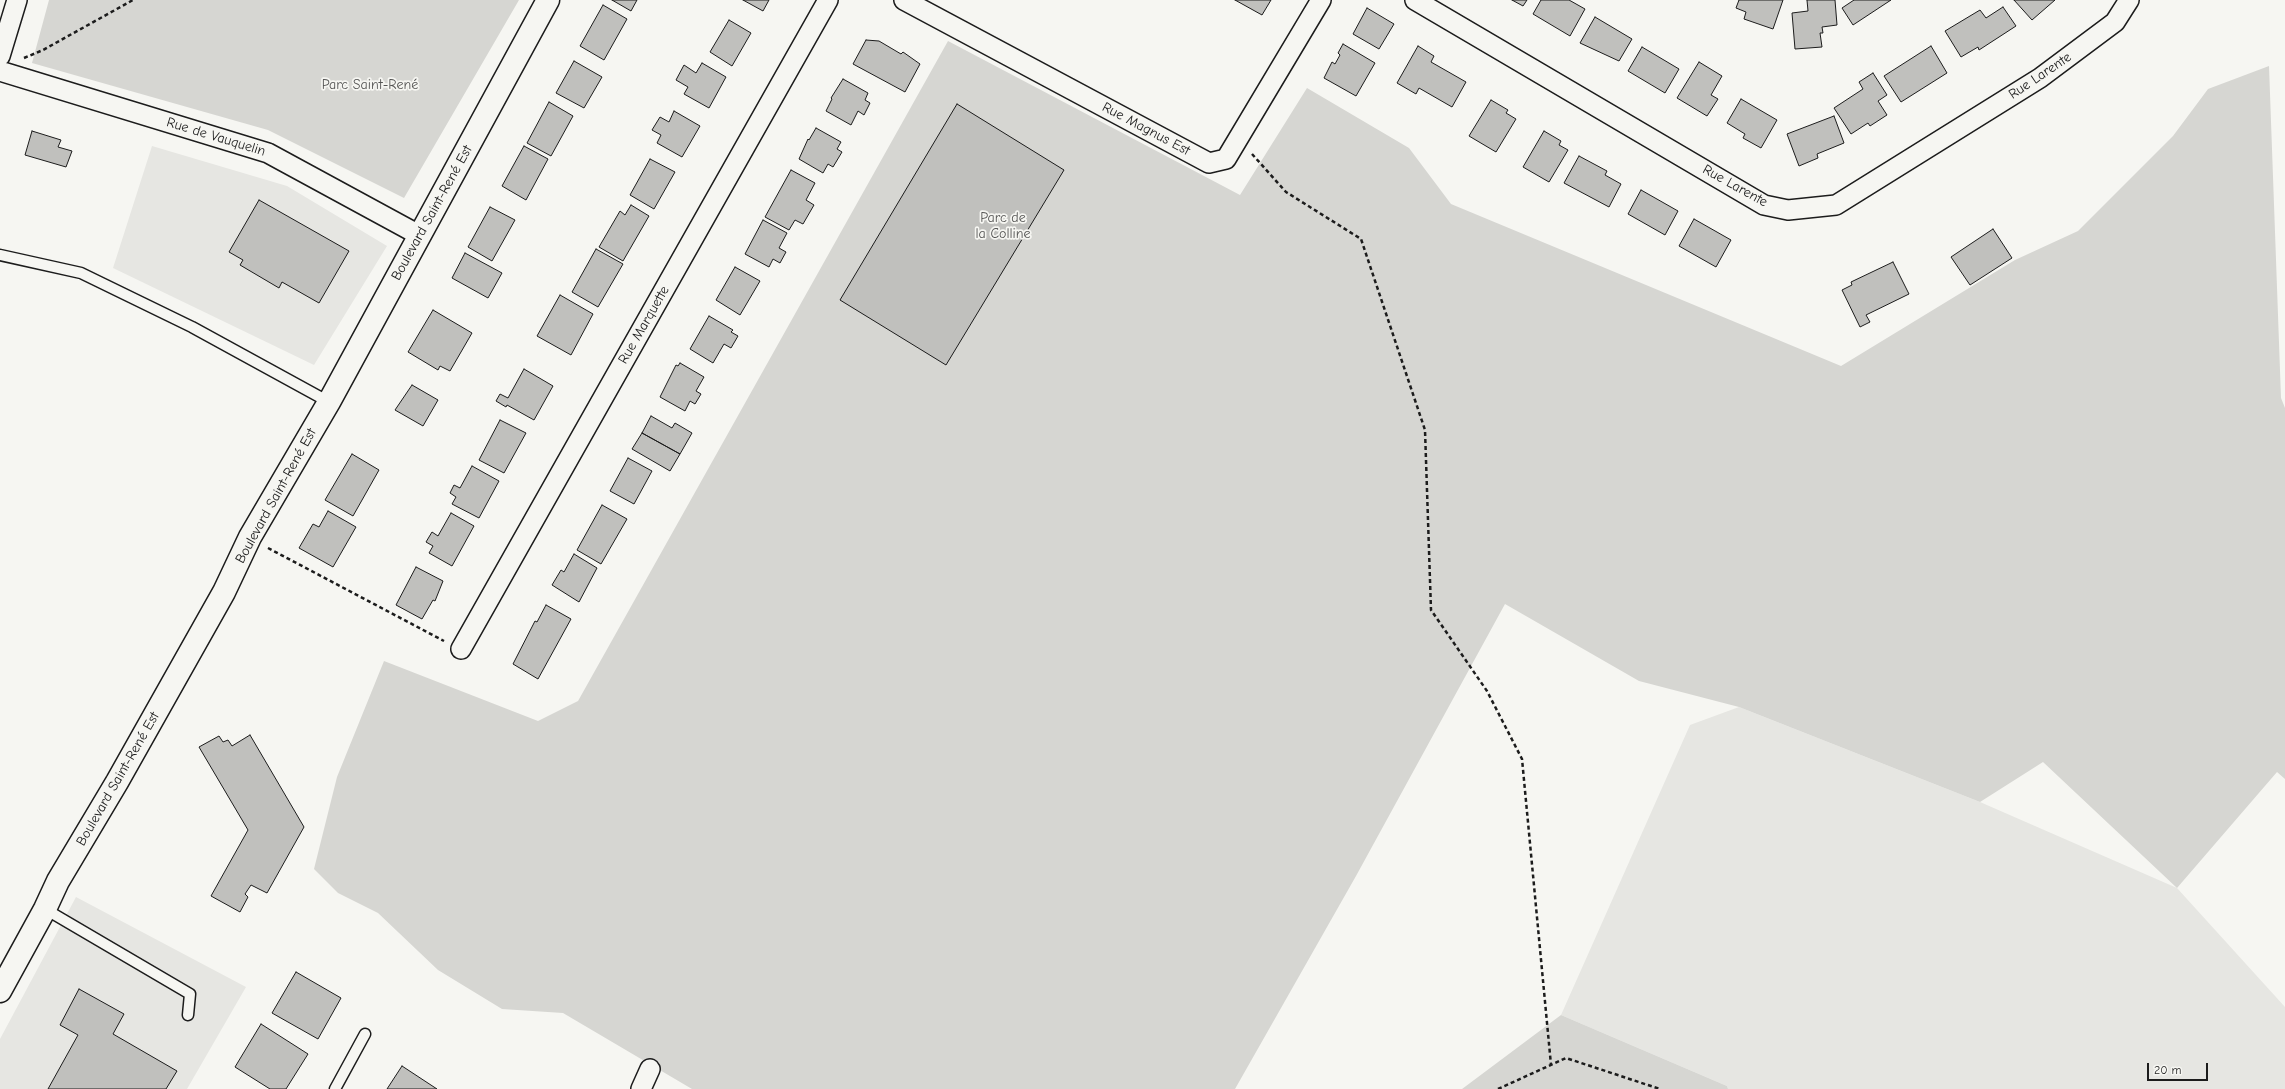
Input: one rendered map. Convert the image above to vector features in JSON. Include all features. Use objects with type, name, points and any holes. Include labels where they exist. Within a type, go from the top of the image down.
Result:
[{"type":"street","points":[[0,56],[17,0]]},
{"type":"street","name":"Boulevard Saint-René Est","points":[[0,991],[46,909],[58,881],[117,782],[224,592],[250,537],[329,402],[548,0]]},
{"type":"street","name":"Rue Marquette","points":[[460,649],[828,0]]},
{"type":"street","name":"Rue Magnus Est","points":[[904,0],[1209,163],[1226,159],[1321,0]]},
{"type":"street","name":"Rue Larente","points":[[1415,0],[1764,205],[1788,210],[1836,205],[2040,78],[2115,22],[2129,0]]},
{"type":"street","name":"Rue de Vauquelin","points":[[0,71],[268,153],[419,235]]},
{"type":"street","points":[[641,1089],[650,1069]]},
{"type":"lane","points":[[0,255],[81,273],[192,327],[329,402]]},
{"type":"lane","points":[[46,909],[190,994],[188,1015]]},
{"type":"lane","points":[[335,1089],[365,1034]]},
{"type":"path","points":[[22,59],[43,50],[133,0]]},
{"type":"path","points":[[1237,141],[1255,157],[1286,192],[1361,240],[1425,430],[1431,610],[1487,691],[1522,759],[1551,1065]]},
{"type":"path","points":[[250,537],[460,649]]},
{"type":"path","points":[[1498,1089],[1566,1058],[1660,1089]]},
{"type":"shaded area","points":[[152,146],[287,186],[387,246],[314,365],[113,268]]},
{"type":"shaded area","points":[[1739,707],[1980,802],[2177,888],[2285,1007],[2285,1089],[1728,1089],[1727,1086],[1561,1015],[1690,725]]},
{"type":"shaded area","points":[[76,897],[246,987],[187,1089],[0,1089],[0,1039]]},
{"type":"green space","name":"Parc Saint-René","points":[[49,0],[519,0],[404,198],[268,130],[32,63]]},
{"type":"green space","name":"Parc de la Colline","points":[[948,41],[1240,195],[1307,88],[1409,148],[1451,204],[1841,366],[2015,260],[2078,231],[2173,136],[2208,89],[2269,66],[2281,398],[2285,408],[2285,779],[2277,772],[2177,888],[2043,762],[1980,802],[1739,707],[1639,681],[1505,604],[1356,876],[1235,1089],[692,1089],[563,1013],[502,1009],[438,970],[378,913],[338,893],[314,869],[337,777],[384,661],[538,721],[578,701]]},
{"type":"green space","points":[[1561,1015],[1727,1086],[1728,1089],[1462,1089]]},
{"type":"building","points":[[612,0],[637,0],[631,11]]},
{"type":"building","points":[[743,0],[769,0],[763,11]]},
{"type":"building","points":[[1235,0],[1271,0],[1262,15]]},
{"type":"building","points":[[1512,0],[1527,0],[1523,6]]},
{"type":"building","points":[[1541,0],[1569,0],[1585,9],[1570,36],[1533,14]]},
{"type":"building","points":[[1739,0],[1783,0],[1773,29],[1744,19],[1746,12],[1736,8]]},
{"type":"building","points":[[1807,0],[1835,0],[1837,25],[1822,27],[1823,33],[1820,33],[1822,47],[1795,49],[1792,13],[1808,11]]},
{"type":"building","points":[[1854,0],[1891,0],[1853,25],[1842,8]]},
{"type":"building","points":[[2014,0],[2055,0],[2032,20]]},
{"type":"building","points":[[603,5],[627,19],[604,60],[580,46]]},
{"type":"building","points":[[2003,7],[2016,26],[1979,50],[1978,47],[1961,57],[1945,31],[1980,10],[1986,18]]},
{"type":"building","points":[[1367,8],[1394,24],[1379,49],[1353,34]]},
{"type":"building","points":[[1595,17],[1632,39],[1619,61],[1580,43]]},
{"type":"building","points":[[729,20],[751,33],[732,66],[710,52]]},
{"type":"building","points":[[866,40],[879,41],[901,54],[903,52],[920,64],[905,92],[853,64]]},
{"type":"building","points":[[1343,44],[1375,63],[1356,96],[1324,78],[1332,62],[1335,64],[1340,55],[1338,53]]},
{"type":"building","points":[[1418,46],[1434,56],[1431,62],[1466,82],[1452,107],[1419,88],[1416,94],[1397,83]]},
{"type":"building","points":[[1931,46],[1947,73],[1901,102],[1884,76]]},
{"type":"building","points":[[1642,47],[1679,69],[1665,93],[1628,71]]},
{"type":"building","points":[[574,61],[602,77],[584,108],[556,93]]},
{"type":"building","points":[[1699,62],[1722,76],[1711,95],[1718,99],[1707,116],[1677,98]]},
{"type":"building","points":[[702,63],[726,77],[709,108],[684,94],[688,87],[676,80],[684,65],[696,73]]},
{"type":"building","points":[[1873,73],[1887,95],[1878,101],[1887,115],[1870,126],[1868,123],[1851,134],[1834,108],[1863,89],[1859,82]]},
{"type":"building","points":[[843,79],[868,93],[865,100],[870,103],[864,115],[858,111],[851,125],[826,111],[832,99],[831,98]]},
{"type":"building","points":[[1741,99],[1777,120],[1761,148],[1743,138],[1745,134],[1727,123]]},
{"type":"building","points":[[1491,100],[1508,110],[1506,113],[1516,119],[1496,152],[1469,136]]},
{"type":"building","points":[[549,102],[573,116],[551,156],[527,143]]},
{"type":"building","points":[[957,104],[1064,170],[946,365],[840,300]]},
{"type":"building","points":[[674,111],[700,126],[682,157],[657,143],[661,135],[652,130],[660,117],[669,122]]},
{"type":"building","points":[[1834,116],[1844,143],[1817,154],[1818,158],[1799,166],[1787,134]]},
{"type":"building","points":[[816,128],[841,142],[837,149],[842,152],[833,167],[828,164],[823,173],[799,159],[808,139],[809,140]]},
{"type":"building","points":[[32,131],[61,140],[58,147],[72,151],[66,167],[25,155]]},
{"type":"building","points":[[1544,131],[1561,141],[1559,145],[1568,150],[1549,182],[1523,167]]},
{"type":"building","points":[[524,146],[548,159],[526,200],[502,186]]},
{"type":"building","points":[[1579,156],[1607,171],[1605,175],[1621,184],[1609,207],[1564,183]]},
{"type":"building","points":[[650,159],[675,172],[654,209],[630,195]]},
{"type":"building","points":[[791,170],[815,183],[806,200],[814,205],[803,224],[795,220],[789,230],[765,217]]},
{"type":"building","points":[[1641,190],[1678,211],[1665,235],[1628,214]]},
{"type":"building","points":[[259,200],[349,251],[319,303],[282,282],[279,288],[240,265],[243,260],[229,252]]},
{"type":"building","points":[[631,205],[649,216],[623,261],[599,247],[620,211],[625,215]]},
{"type":"building","points":[[490,207],[515,220],[492,261],[468,247]]},
{"type":"building","points":[[1694,219],[1731,240],[1716,267],[1679,246]]},
{"type":"building","points":[[763,220],[787,233],[779,248],[786,252],[780,263],[773,259],[769,267],[745,254]]},
{"type":"building","points":[[1993,229],[2012,258],[1970,285],[1951,257]]},
{"type":"building","points":[[596,249],[623,264],[598,307],[572,292]]},
{"type":"building","points":[[465,253],[502,273],[488,298],[452,278]]},
{"type":"building","points":[[1893,262],[1909,294],[1866,315],[1870,322],[1860,327],[1842,290],[1852,285],[1851,282]]},
{"type":"building","points":[[735,267],[760,281],[740,315],[716,300]]},
{"type":"building","points":[[560,295],[593,314],[571,355],[537,336]]},
{"type":"building","points":[[433,310],[472,333],[450,371],[440,366],[438,370],[408,352]]},
{"type":"building","points":[[709,316],[733,330],[731,332],[738,336],[731,348],[724,344],[713,363],[690,349]]},
{"type":"building","points":[[680,363],[704,377],[696,391],[701,394],[695,404],[690,401],[685,411],[660,397],[676,365],[678,366]]},
{"type":"building","points":[[524,369],[553,386],[534,420],[507,405],[506,407],[496,401],[500,394],[508,398]]},
{"type":"building","points":[[412,385],[438,400],[423,426],[395,410]]},
{"type":"building","points":[[651,416],[672,428],[675,423],[692,433],[680,454],[642,433]]},
{"type":"building","points":[[500,420],[526,433],[504,473],[479,460]]},
{"type":"building","points":[[642,433],[680,454],[670,471],[632,449]]},
{"type":"building","points":[[352,454],[379,470],[353,516],[325,500]]},
{"type":"building","points":[[628,458],[652,471],[634,504],[610,491]]},
{"type":"building","points":[[472,466],[499,481],[479,518],[452,504],[456,497],[450,493],[454,485],[460,488]]},
{"type":"building","points":[[602,505],[627,519],[601,564],[577,550]]},
{"type":"building","points":[[328,511],[356,527],[333,567],[299,548],[313,524],[319,527]]},
{"type":"building","points":[[451,513],[474,526],[452,566],[429,553],[433,546],[426,542],[432,532],[438,536]]},
{"type":"building","points":[[574,554],[597,568],[579,602],[552,585],[561,570],[564,572]]},
{"type":"building","points":[[416,567],[443,581],[435,601],[433,600],[422,619],[396,605]]},
{"type":"building","points":[[546,605],[571,619],[538,679],[513,664],[535,621],[537,622]]},
{"type":"building","points":[[250,735],[304,827],[267,893],[251,885],[245,894],[248,897],[240,912],[211,896],[248,830],[199,747],[219,736],[223,742],[228,740],[232,746]]},
{"type":"building","points":[[296,972],[341,998],[318,1039],[272,1013]]},
{"type":"building","points":[[79,989],[124,1014],[113,1034],[177,1071],[166,1089],[48,1089],[78,1035],[60,1025]]},
{"type":"building","points":[[261,1024],[308,1054],[286,1089],[270,1089],[235,1067]]},
{"type":"building","points":[[402,1066],[437,1089],[387,1089]]}]
